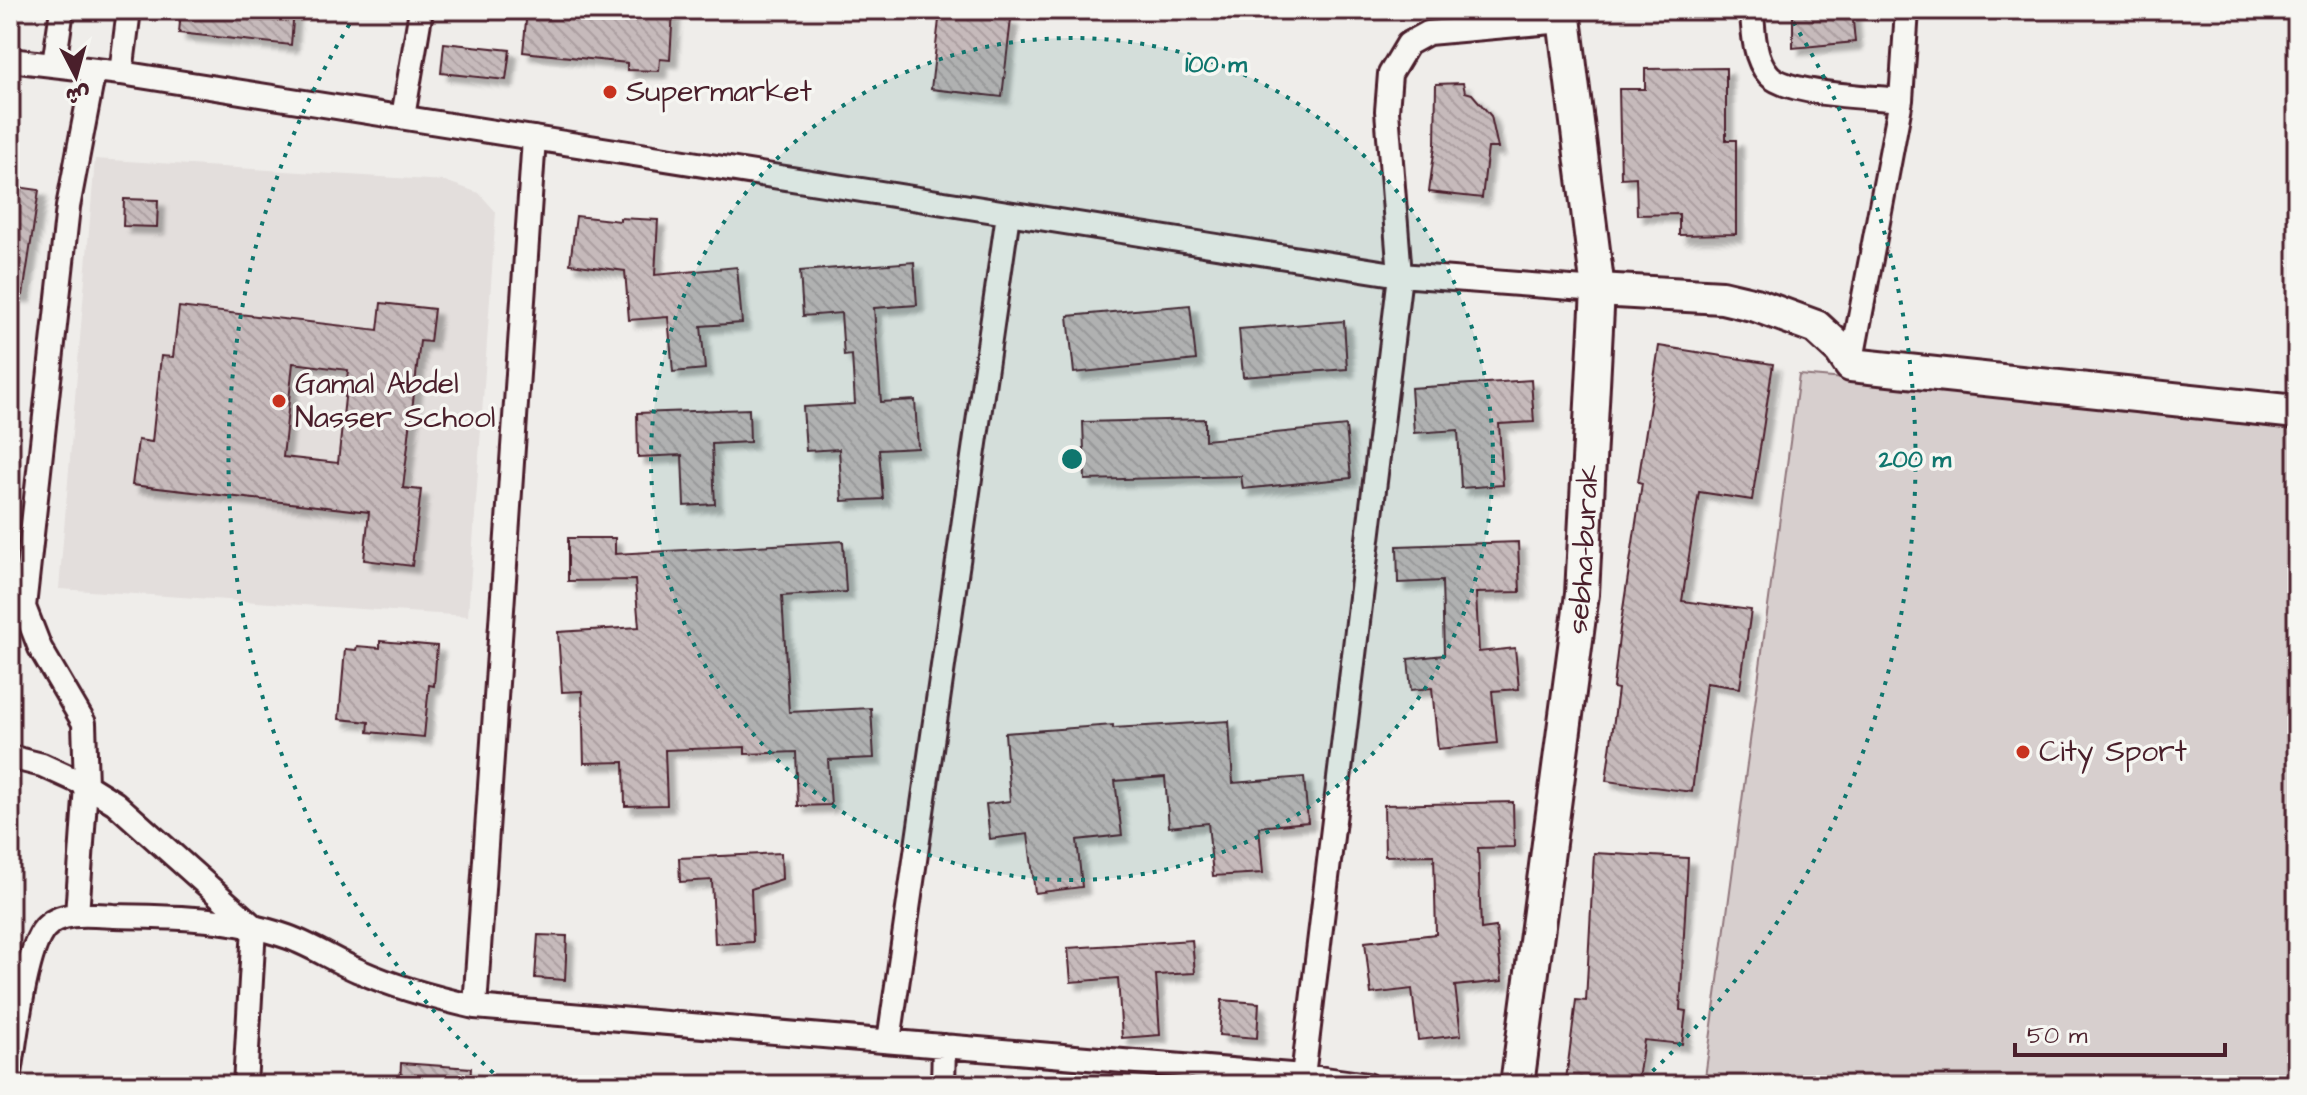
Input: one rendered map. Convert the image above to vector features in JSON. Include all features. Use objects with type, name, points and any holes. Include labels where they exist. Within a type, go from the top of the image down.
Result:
[{"type":"main road","name":"sebha-burak","points":[[1517,1085],[1582,594],[1598,290],[1563,15]]},
{"type":"main road","points":[[1598,290],[1722,297],[1756,305],[1816,327],[1841,350],[1851,365],[2297,412]]},
{"type":"street","points":[[54,64],[62,10]]},
{"type":"street","points":[[121,73],[129,10]]},
{"type":"street","points":[[403,117],[421,10]]},
{"type":"street","points":[[1752,10],[1753,35],[1761,64],[1770,78],[1801,90],[1901,100]]},
{"type":"street","points":[[1851,365],[1901,100],[1907,10]]},
{"type":"street","points":[[1303,1076],[1400,275],[1387,111],[1390,74],[1408,44],[1428,33],[1563,15]]},
{"type":"street","points":[[10,60],[121,73],[1400,275],[1598,290]]},
{"type":"street","points":[[77,915],[86,785],[84,723],[40,648],[24,607],[68,207],[94,70]]},
{"type":"street","points":[[475,1007],[534,138]]},
{"type":"street","points":[[889,1041],[1008,214]]},
{"type":"street","points":[[10,757],[42,765],[86,785],[115,803],[254,927]]},
{"type":"street","points":[[10,1074],[17,986],[38,936],[50,923],[77,915],[196,918],[254,927],[290,938],[359,971],[424,996],[475,1007],[1303,1076],[1368,1085]]},
{"type":"street","points":[[245,1085],[254,927]]},
{"type":"street","points":[[943,1085],[944,1046]]},
{"type":"shaded area","name":"Gamal Abdel Nasser School","points":[[95,159],[445,181],[479,193],[496,212],[468,616],[59,589]]},
{"type":"shaded area","points":[[10,278],[24,279],[10,386]]},
{"type":"shaded area","name":"City Sport","points":[[1799,375],[2297,419],[2297,1085],[1704,1085]]},
{"type":"building","points":[[181,10],[294,10],[291,45],[179,33]]},
{"type":"building","points":[[527,10],[673,10],[670,60],[660,59],[659,71],[627,70],[627,63],[523,52]]},
{"type":"building","points":[[1793,10],[1852,10],[1855,42],[1793,48]]},
{"type":"building","points":[[940,11],[1011,19],[1002,97],[931,89]]},
{"type":"building","points":[[444,43],[510,50],[506,80],[441,73]]},
{"type":"building","points":[[1726,68],[1726,140],[1736,140],[1736,234],[1679,235],[1679,214],[1637,215],[1636,177],[1621,178],[1619,89],[1645,89],[1645,69]]},
{"type":"building","points":[[1463,83],[1465,92],[1472,94],[1491,116],[1498,148],[1488,148],[1482,198],[1429,192],[1435,145],[1436,84]]},
{"type":"building","points":[[10,186],[39,190],[23,295],[10,294]]},
{"type":"building","points":[[124,199],[158,200],[157,227],[123,226]]},
{"type":"building","points":[[576,216],[620,221],[620,218],[658,220],[655,275],[737,267],[742,323],[701,326],[705,369],[673,372],[668,317],[629,320],[625,271],[570,264]]},
{"type":"building","points":[[914,262],[917,305],[874,308],[881,402],[915,400],[918,448],[879,450],[883,499],[842,501],[839,449],[806,451],[803,407],[855,404],[852,355],[844,356],[841,313],[803,316],[800,271]]},
{"type":"building","points":[[381,303],[434,309],[430,342],[420,341],[403,488],[421,490],[412,566],[364,560],[369,512],[132,485],[138,440],[152,442],[161,356],[173,357],[179,307],[378,330]],"holes":[[[293,363],[348,370],[338,463],[283,457]]]},
{"type":"building","points":[[1190,305],[1196,360],[1074,373],[1068,316]]},
{"type":"building","points":[[1344,321],[1347,369],[1243,377],[1239,329]]},
{"type":"building","points":[[1659,346],[1773,364],[1752,500],[1699,492],[1682,601],[1751,610],[1740,688],[1706,683],[1692,792],[1606,781],[1618,689],[1613,688],[1620,629]]},
{"type":"building","points":[[1531,380],[1534,422],[1499,424],[1503,485],[1461,488],[1458,430],[1414,433],[1411,388]]},
{"type":"building","points":[[749,409],[750,442],[712,444],[715,504],[684,506],[682,455],[638,457],[637,413]]},
{"type":"building","points":[[1205,419],[1205,440],[1346,426],[1351,478],[1243,489],[1241,476],[1085,480],[1083,422]]},
{"type":"building","points":[[568,538],[615,538],[615,554],[843,541],[846,592],[782,596],[789,712],[871,708],[874,758],[828,760],[831,805],[798,806],[796,752],[745,754],[745,747],[665,750],[667,805],[625,806],[624,762],[584,763],[582,691],[562,692],[558,632],[639,627],[635,580],[568,581]]},
{"type":"building","points":[[1518,542],[1520,592],[1476,593],[1479,652],[1515,648],[1519,689],[1492,691],[1497,743],[1438,749],[1432,688],[1411,690],[1408,659],[1444,655],[1442,581],[1398,583],[1397,546]]},
{"type":"building","points":[[380,641],[437,646],[434,686],[429,685],[424,737],[368,732],[369,722],[339,719],[345,649],[356,650],[357,646],[380,648]]},
{"type":"building","points":[[1229,721],[1233,783],[1304,777],[1308,822],[1259,827],[1263,873],[1213,876],[1208,823],[1169,827],[1165,777],[1115,781],[1122,835],[1077,840],[1082,887],[1035,893],[1028,834],[990,839],[986,804],[1010,801],[1005,733]]},
{"type":"building","points":[[1513,802],[1514,847],[1478,848],[1481,929],[1496,927],[1502,981],[1455,986],[1461,1035],[1418,1040],[1412,989],[1371,994],[1365,942],[1436,934],[1434,855],[1385,856],[1384,805]]},
{"type":"building","points":[[781,853],[782,879],[751,889],[753,942],[715,944],[712,880],[680,882],[679,858]]},
{"type":"building","points":[[1594,853],[1688,858],[1680,1010],[1686,1011],[1682,1044],[1644,1040],[1637,1085],[1598,1085],[1566,1080],[1576,1000],[1586,1001]]},
{"type":"building","points":[[538,935],[567,936],[565,980],[535,978]]},
{"type":"building","points":[[1192,940],[1195,973],[1156,975],[1160,1035],[1122,1038],[1118,978],[1071,982],[1068,948]]},
{"type":"building","points":[[1222,1000],[1259,1003],[1257,1038],[1219,1035]]},
{"type":"building","points":[[401,1063],[471,1068],[470,1085],[400,1085]]},
{"type":"place","name":"Supermarket","points":[[610,92]]},
{"type":"place","name":"Gamal Abdel Nasser School","points":[[279,401]]},
{"type":"place","name":"City Sport","points":[[2023,752]]}]
